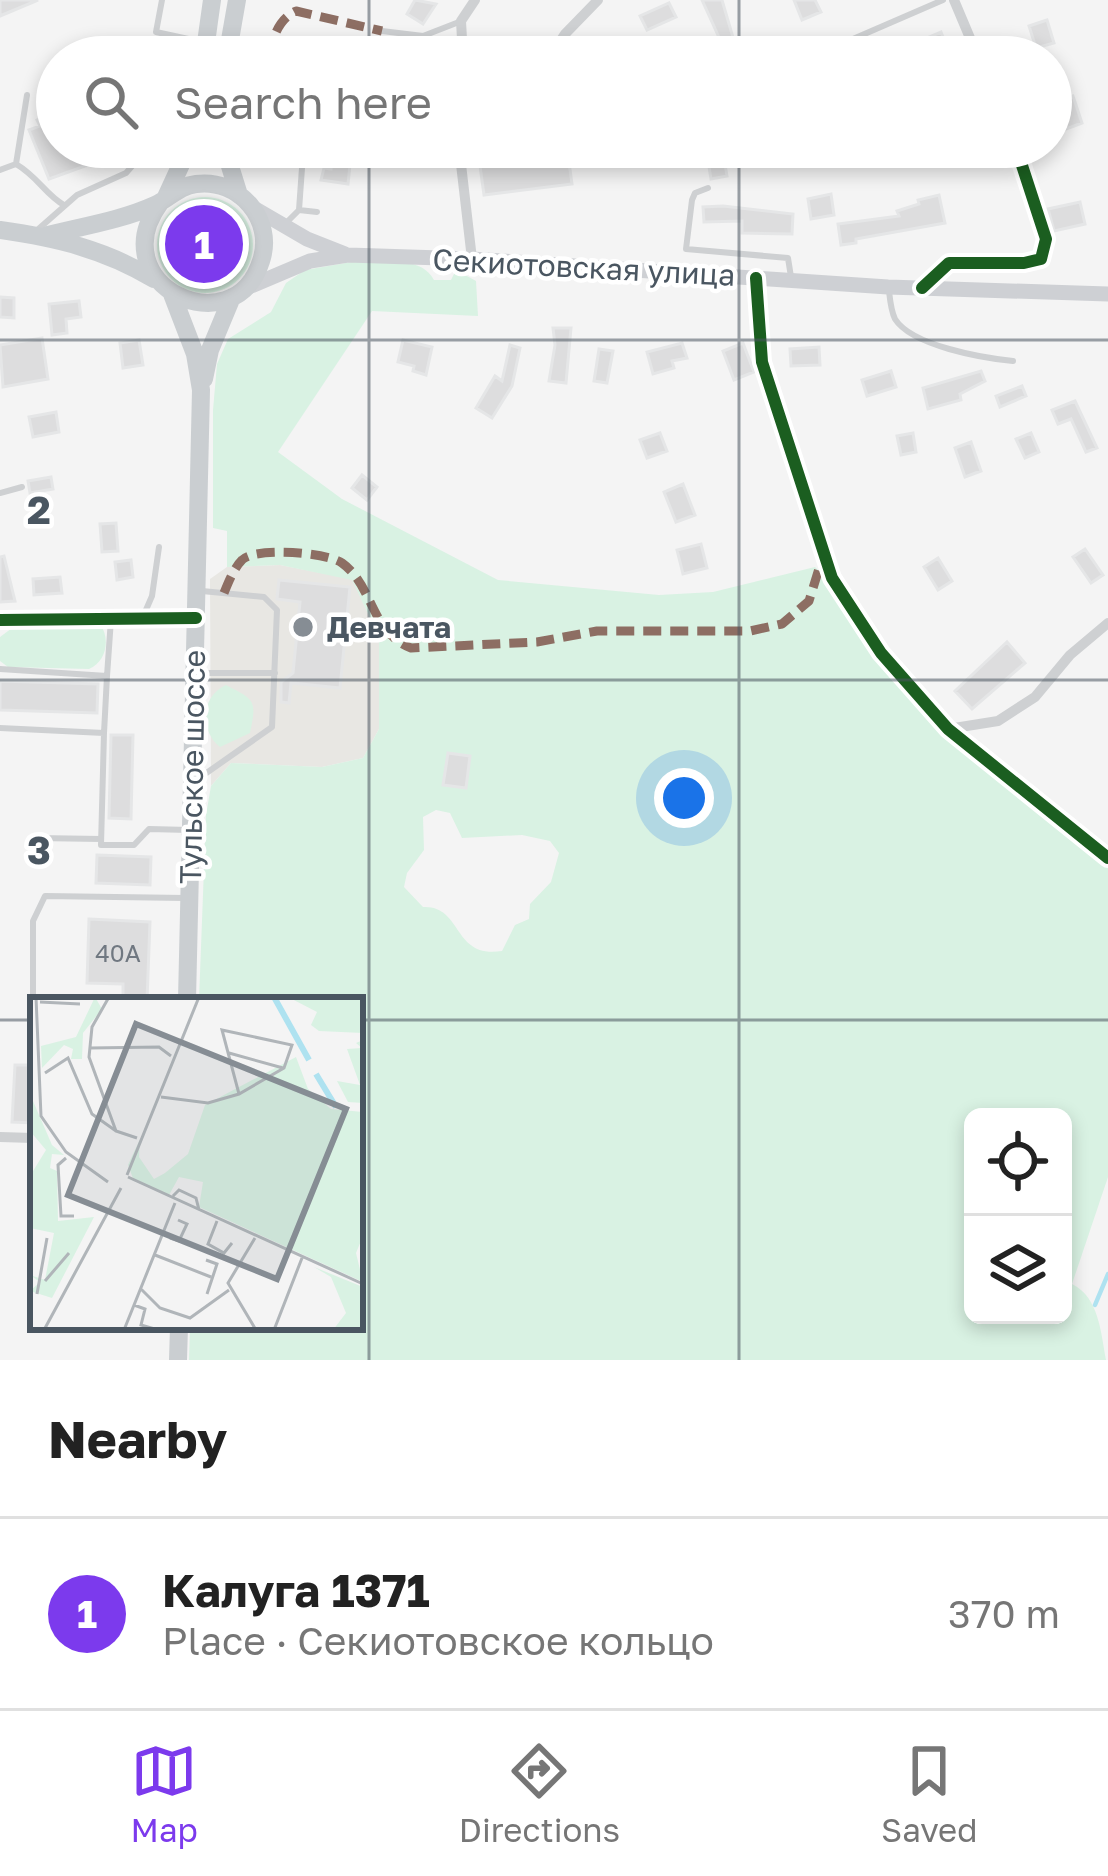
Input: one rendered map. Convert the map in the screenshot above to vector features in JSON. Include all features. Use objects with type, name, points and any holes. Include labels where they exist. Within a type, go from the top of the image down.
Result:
[{"type":"main road","points":[[207,36],[212,0]]},
{"type":"main road","points":[[231,36],[237,0]]},
{"type":"main road","points":[[179,168],[145,236],[147,260],[165,287],[195,354],[201,390]]},
{"type":"main road","points":[[201,390],[210,350],[238,293],[256,273],[265,244],[261,225],[233,168]]},
{"type":"main road","points":[[40,235],[162,201],[186,186],[202,184],[225,187],[284,225],[348,255]]},
{"type":"main road","points":[[0,230],[40,235],[115,256],[202,303],[238,293],[310,261],[348,255]]},
{"type":"main road","name":"Секиотовская улица","points":[[348,255],[888,287],[1108,294]]},
{"type":"main road","name":"Тульское шоссе","points":[[187,997],[201,390]]},
{"type":"main road","points":[[178,1360],[179,1330]]},
{"type":"street","points":[[462,36],[461,21],[475,0]]},
{"type":"street","points":[[564,36],[598,0]]},
{"type":"street","points":[[954,0],[969,36]]},
{"type":"street","points":[[461,168],[472,259]]},
{"type":"street","points":[[922,288],[949,263],[1041,259],[1046,238],[1023,168]]},
{"type":"street","points":[[756,278],[762,362],[832,578],[881,653],[948,729],[1108,858]]},
{"type":"street","points":[[0,620],[196,618]]},
{"type":"street","points":[[948,729],[998,721],[1035,698],[1070,656],[1108,623]]},
{"type":"street","points":[[0,1137],[30,1138]]},
{"type":"lane","points":[[162,0],[156,32],[175,36]]},
{"type":"lane","points":[[860,36],[943,0]]},
{"type":"lane","points":[[382,31],[423,36],[461,21]]},
{"type":"lane","points":[[16,164],[27,95]]},
{"type":"lane","points":[[0,170],[16,164]]},
{"type":"lane","points":[[16,164],[38,177],[54,199],[66,206]]},
{"type":"lane","points":[[40,235],[77,195],[130,168]]},
{"type":"lane","points":[[284,225],[299,210],[302,168]]},
{"type":"lane","points":[[708,188],[695,193],[692,200],[686,249],[788,258],[792,280]]},
{"type":"lane","points":[[299,210],[317,212]]},
{"type":"lane","points":[[888,287],[893,316],[907,333],[979,357],[1013,362]]},
{"type":"lane","points":[[0,493],[22,488]]},
{"type":"lane","points":[[142,619],[152,596],[160,548]]},
{"type":"lane","points":[[192,784],[272,727],[278,610],[263,597],[196,591]]},
{"type":"lane","points":[[112,619],[101,845],[134,845],[148,829],[190,830]]},
{"type":"lane","points":[[0,669],[107,676]]},
{"type":"lane","points":[[194,673],[275,673]]},
{"type":"lane","points":[[0,728],[104,733]]},
{"type":"lane","points":[[37,838],[101,839]]},
{"type":"lane","points":[[33,997],[33,921],[45,896],[189,898]]},
{"type":"shaded area","points":[[280,565],[352,579],[379,637],[379,729],[363,758],[322,767],[231,763],[211,786],[210,579],[227,567]]},
{"type":"green space","points":[[205,197],[223,200],[239,211],[250,227],[250,263],[239,279],[223,290],[205,293],[187,290],[171,279],[160,263],[157,245],[160,227],[171,211],[187,200]]},
{"type":"green space","points":[[369,259],[414,264],[434,280],[451,280],[456,270],[476,281],[478,316],[372,311],[278,452],[342,499],[498,580],[659,595],[713,592],[815,567],[895,680],[930,718],[1004,783],[1108,863],[1108,1177],[1072,1284],[1093,1307],[1106,1360],[189,1360],[190,1330],[363,1330],[363,997],[199,997],[211,786],[231,763],[322,767],[363,758],[379,729],[379,637],[352,580],[280,565],[227,567],[227,531],[213,528],[217,364],[228,339],[271,312],[286,283],[305,270]],"holes":[[[436,810],[450,813],[462,838],[522,835],[550,841],[559,853],[551,882],[530,904],[529,919],[515,925],[502,951],[474,947],[445,914],[423,907],[404,887],[407,873],[424,850],[423,817]]]},
{"type":"green space","points":[[100,624],[105,650],[89,669],[8,667],[0,661],[0,637],[12,628]]},
{"type":"green space","points":[[226,685],[252,702],[253,714],[250,733],[220,747],[209,732],[206,714],[212,697]]},
{"type":"building","points":[[0,0],[38,0],[0,16]]},
{"type":"building","points":[[415,0],[436,4],[423,24],[407,14]]},
{"type":"building","points":[[702,0],[722,0],[733,36],[718,36]]},
{"type":"building","points":[[794,0],[815,0],[821,12],[802,20]]},
{"type":"building","points":[[669,3],[676,17],[647,30],[640,16]]},
{"type":"building","points":[[1047,20],[1052,36],[1032,36],[1029,26]]},
{"type":"building","points":[[1072,96],[1082,123],[1072,127]]},
{"type":"building","points":[[45,168],[80,168],[49,179]]},
{"type":"building","points":[[324,168],[350,168],[348,184],[321,180]]},
{"type":"building","points":[[480,168],[570,168],[572,184],[484,195]]},
{"type":"building","points":[[709,168],[726,168],[727,176],[711,179]]},
{"type":"building","points":[[831,194],[834,215],[811,219],[808,199]]},
{"type":"building","points":[[939,195],[945,223],[841,245],[838,224],[899,216],[897,211]]},
{"type":"building","points":[[1080,202],[1085,224],[1054,231],[1048,209]]},
{"type":"building","points":[[703,207],[793,214],[792,234],[742,233],[742,221],[704,222]]},
{"type":"building","points":[[0,297],[14,298],[14,318],[0,317]]},
{"type":"building","points":[[79,301],[81,317],[66,319],[67,333],[52,335],[49,304]]},
{"type":"building","points":[[553,328],[571,328],[566,383],[549,381]]},
{"type":"building","points":[[42,338],[48,379],[3,387],[0,345]]},
{"type":"building","points":[[139,340],[143,365],[123,368],[120,343]]},
{"type":"building","points":[[403,340],[432,347],[426,375],[398,362]]},
{"type":"building","points":[[682,343],[687,358],[672,361],[674,368],[653,374],[647,352]]},
{"type":"building","points":[[743,343],[754,372],[734,380],[723,351]]},
{"type":"building","points":[[510,345],[520,348],[512,386],[492,418],[476,408],[495,376],[502,381]]},
{"type":"building","points":[[819,347],[820,365],[791,366],[790,349]]},
{"type":"building","points":[[599,349],[613,351],[607,383],[594,381]]},
{"type":"building","points":[[891,371],[896,387],[867,396],[862,380]]},
{"type":"building","points":[[981,371],[985,381],[960,394],[961,400],[928,409],[923,388]]},
{"type":"building","points":[[1022,386],[1026,396],[1000,407],[996,396]]},
{"type":"building","points":[[1075,401],[1097,448],[1086,452],[1071,419],[1058,424],[1052,410]]},
{"type":"building","points":[[56,412],[59,432],[33,437],[29,417]]},
{"type":"building","points":[[660,433],[667,451],[647,458],[640,440]]},
{"type":"building","points":[[913,433],[916,452],[901,455],[897,436]]},
{"type":"building","points":[[1031,433],[1039,452],[1025,458],[1016,439]]},
{"type":"building","points":[[971,442],[981,471],[965,477],[955,448]]},
{"type":"building","points":[[362,475],[377,487],[367,500],[352,488]]},
{"type":"building","points":[[51,477],[53,489],[30,493],[28,481]]},
{"type":"building","points":[[683,484],[695,515],[676,522],[664,492]]},
{"type":"building","points":[[116,523],[118,551],[102,552],[100,524]]},
{"type":"building","points":[[701,544],[707,568],[683,574],[677,550]]},
{"type":"building","points":[[1085,549],[1103,575],[1091,583],[1073,557]]},
{"type":"building","points":[[4,556],[15,601],[0,602],[0,557]]},
{"type":"building","points":[[938,558],[952,581],[938,590],[924,567]]},
{"type":"building","points":[[131,560],[133,577],[117,580],[115,562]]},
{"type":"building","points":[[60,577],[62,593],[34,595],[33,579]]},
{"type":"building","points":[[279,580],[350,587],[340,688],[291,683],[289,703],[281,702],[281,682],[293,673],[300,602],[277,599]]},
{"type":"building","points":[[1007,642],[1025,663],[972,709],[955,691]]},
{"type":"building","points":[[0,681],[98,684],[97,713],[0,710]]},
{"type":"building","points":[[111,735],[133,735],[131,819],[109,818]]},
{"type":"building","points":[[448,753],[470,756],[466,788],[443,785]]},
{"type":"building","points":[[97,855],[151,857],[150,885],[96,883]]},
{"type":"building","points":[[89,919],[150,922],[147,997],[123,997],[123,984],[87,983]]},
{"type":"building","points":[[15,1065],[30,1065],[30,1123],[12,1122]]},
{"type":"waterway","points":[[1095,1305],[1108,1274]]},
{"type":"marked path","points":[[274,36],[296,11],[382,31]]},
{"type":"marked path","points":[[224,593],[242,560],[261,553],[291,552],[342,563],[361,584],[387,631],[411,648],[537,642],[597,631],[750,631],[782,624],[809,601],[822,559]]},
{"type":"cycle path","points":[[922,288],[949,263],[1041,259],[1046,239],[1023,168]]},
{"type":"cycle path","points":[[756,278],[762,362],[832,578],[881,653],[948,729],[1108,858]]},
{"type":"cycle path","points":[[0,620],[196,618]]},
{"type":"place","name":"Калуга 1371","points":[[204,244]]},
{"type":"place","name":"Девчата","points":[[303,627]]}]
